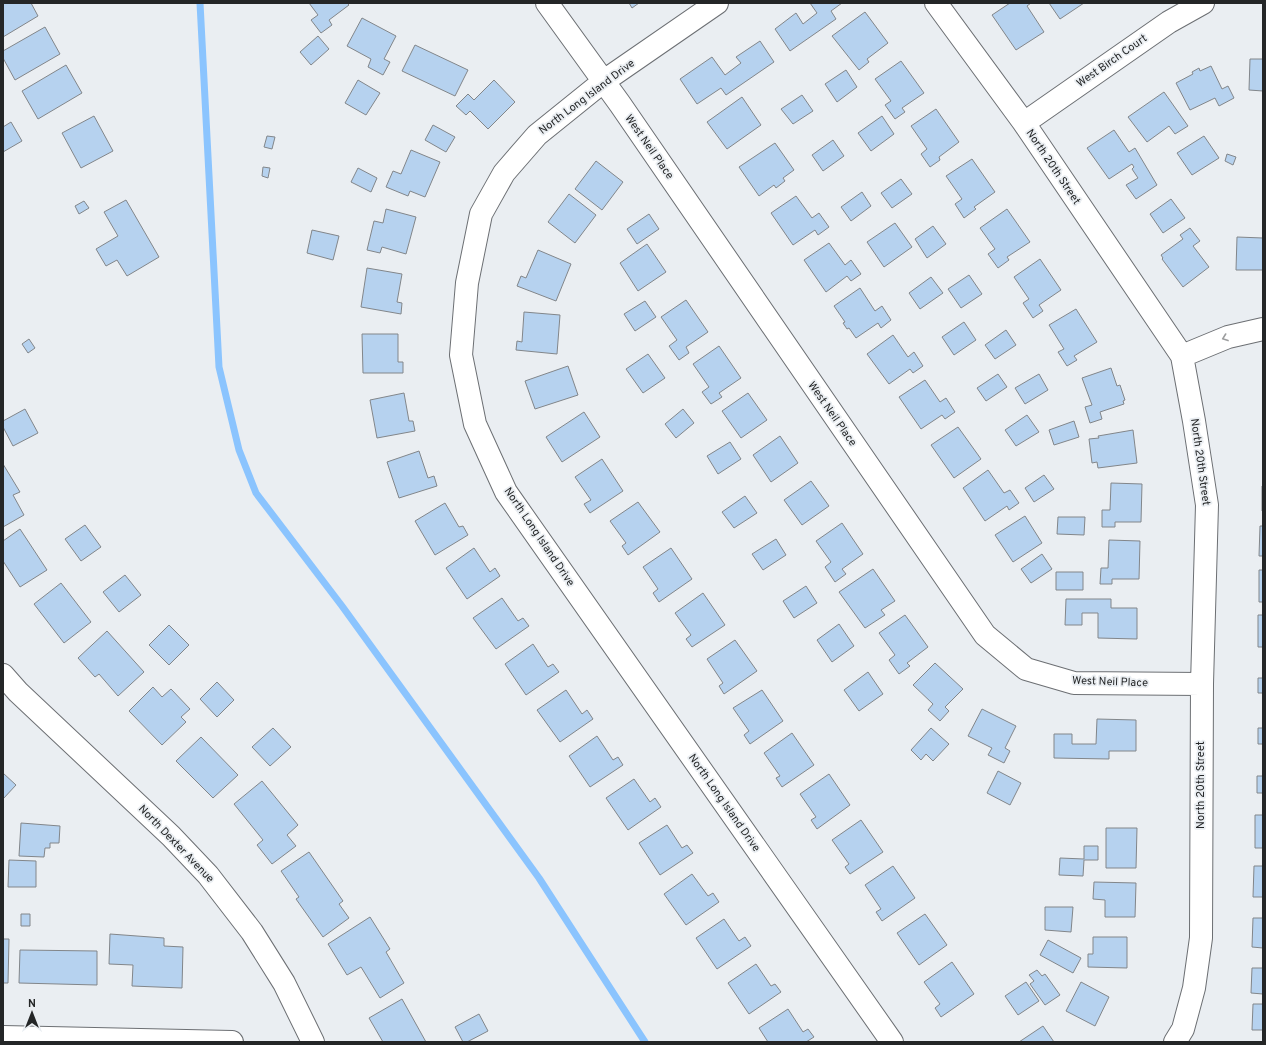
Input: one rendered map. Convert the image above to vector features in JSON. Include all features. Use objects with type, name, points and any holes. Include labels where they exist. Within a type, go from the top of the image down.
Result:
[{"type":"street","name":"West Neil Place","points":[[547,3],[604,81],[985,636],[1026,669],[1074,683],[1202,684]]},
{"type":"street","name":"North Long Island Drive","points":[[717,3],[604,81],[537,135],[504,173],[481,214],[467,283],[461,355],[475,424],[506,492],[892,1042]]},
{"type":"street","name":"North 20th Street","points":[[936,3],[1024,123],[1182,356],[1194,421],[1206,505],[1202,684],[1200,938],[1194,988],[1183,1029],[1175,1042]]},
{"type":"street","name":"West Birch Court","points":[[1024,123],[1169,22],[1203,3]]},
{"type":"street","points":[[1182,356],[1228,337],[1263,329]]},
{"type":"street","name":"North Dexter Avenue","points":[[3,675],[23,697],[171,836],[208,875],[252,932],[284,983],[313,1042]]},
{"type":"street","points":[[3,1037],[232,1042]]},
{"type":"building","points":[[3,3],[31,3],[38,16],[3,37]]},
{"type":"building","points":[[309,3],[347,3],[349,5],[329,20],[332,25],[321,33],[311,20],[318,15]]},
{"type":"building","points":[[629,3],[639,3],[632,8]]},
{"type":"building","points":[[810,3],[842,3],[831,11],[836,19],[790,51],[775,29],[796,13],[803,24],[817,13]]},
{"type":"building","points":[[1010,3],[1031,3],[1027,6],[1044,32],[1016,50],[992,15]]},
{"type":"building","points":[[1049,3],[1084,3],[1060,19]]},
{"type":"building","points":[[865,12],[888,43],[867,59],[869,62],[859,70],[832,36]]},
{"type":"building","points":[[362,18],[396,36],[384,59],[390,62],[383,75],[368,67],[371,59],[347,46]]},
{"type":"building","points":[[45,27],[60,54],[15,80],[3,58],[3,51]]},
{"type":"building","points":[[318,36],[329,49],[311,65],[300,52]]},
{"type":"building","points":[[760,41],[774,62],[726,95],[721,88],[697,104],[680,79],[712,57],[725,75],[741,63],[736,57]]},
{"type":"building","points":[[415,45],[468,70],[455,96],[402,71]]},
{"type":"building","points":[[1250,59],[1263,59],[1263,91],[1249,90]]},
{"type":"building","points":[[901,61],[924,93],[902,108],[905,112],[895,119],[885,105],[891,101],[875,79]]},
{"type":"building","points":[[66,65],[82,93],[38,119],[22,91]]},
{"type":"building","points":[[1211,66],[1222,89],[1228,86],[1234,98],[1219,106],[1215,98],[1190,110],[1176,83],[1193,74],[1192,72],[1199,68],[1200,71]]},
{"type":"building","points":[[846,70],[857,87],[837,102],[825,84]]},
{"type":"building","points":[[358,80],[380,93],[366,115],[345,103]]},
{"type":"building","points":[[494,80],[515,102],[488,129],[470,111],[466,115],[456,106],[468,94],[474,100]]},
{"type":"building","points":[[1164,92],[1188,126],[1175,134],[1169,126],[1147,142],[1128,117]]},
{"type":"building","points":[[802,95],[813,111],[793,124],[781,109]]},
{"type":"building","points":[[742,97],[761,125],[727,149],[707,122]]},
{"type":"building","points":[[936,109],[959,142],[939,157],[940,160],[930,167],[921,154],[927,149],[911,126]]},
{"type":"building","points":[[94,116],[113,151],[81,168],[62,133]]},
{"type":"building","points":[[882,116],[894,134],[871,151],[858,133]]},
{"type":"building","points":[[11,122],[22,141],[3,152],[3,127]]},
{"type":"building","points":[[433,125],[455,137],[446,152],[425,140]]},
{"type":"building","points":[[1114,130],[1129,152],[1135,148],[1157,185],[1136,199],[1126,185],[1138,178],[1132,169],[1134,167],[1132,164],[1109,179],[1087,148]]},
{"type":"building","points":[[267,136],[275,137],[272,149],[264,147]]},
{"type":"building","points":[[1204,136],[1219,158],[1192,175],[1177,153]]},
{"type":"building","points":[[833,140],[844,156],[823,171],[812,155]]},
{"type":"building","points":[[775,143],[794,170],[783,178],[785,181],[776,188],[774,185],[759,196],[739,167]]},
{"type":"building","points":[[411,150],[440,162],[425,197],[410,191],[408,196],[386,187],[393,171],[401,174]]},
{"type":"building","points":[[1227,154],[1236,157],[1233,165],[1225,161]]},
{"type":"building","points":[[972,159],[995,192],[974,207],[976,209],[964,218],[955,204],[962,199],[946,176]]},
{"type":"building","points":[[596,161],[623,182],[602,210],[575,189]]},
{"type":"building","points":[[263,167],[270,168],[268,178],[262,176]]},
{"type":"building","points":[[358,168],[377,178],[371,192],[351,182]]},
{"type":"building","points":[[901,179],[912,194],[892,208],[881,193]]},
{"type":"building","points":[[862,192],[871,206],[851,221],[841,207]]},
{"type":"building","points":[[569,194],[596,215],[575,243],[548,222]]},
{"type":"building","points":[[796,196],[812,218],[819,213],[829,227],[818,235],[815,230],[793,245],[771,213]]},
{"type":"building","points":[[1171,199],[1185,218],[1163,233],[1150,214]]},
{"type":"building","points":[[126,200],[159,257],[127,276],[117,260],[106,266],[96,249],[118,236],[104,212]]},
{"type":"building","points":[[84,201],[89,208],[79,214],[75,206]]},
{"type":"building","points":[[386,209],[416,217],[406,254],[382,247],[380,253],[367,250],[374,221],[383,223]]},
{"type":"building","points":[[1007,209],[1030,242],[1007,257],[1009,260],[998,268],[988,254],[995,249],[980,228]]},
{"type":"building","points":[[649,214],[659,229],[637,244],[627,229]]},
{"type":"building","points":[[895,223],[912,247],[884,267],[867,242]]},
{"type":"building","points":[[933,226],[946,244],[927,258],[915,239]]},
{"type":"building","points":[[1190,228],[1200,241],[1193,246],[1209,267],[1183,287],[1162,259],[1163,258],[1161,255],[1183,239],[1180,235]]},
{"type":"building","points":[[312,230],[339,236],[333,260],[307,253]]},
{"type":"building","points":[[1237,237],[1263,238],[1263,270],[1236,270]]},
{"type":"building","points":[[829,243],[845,265],[851,260],[861,274],[851,281],[847,276],[826,292],[804,260]]},
{"type":"building","points":[[647,244],[666,272],[638,291],[620,263]]},
{"type":"building","points":[[538,250],[571,264],[556,301],[517,286],[521,276],[526,278]]},
{"type":"building","points":[[1040,259],[1061,290],[1039,305],[1043,311],[1033,318],[1023,303],[1029,299],[1014,277]]},
{"type":"building","points":[[367,268],[402,274],[397,302],[402,303],[401,314],[361,307]]},
{"type":"building","points":[[969,275],[982,294],[961,308],[948,289]]},
{"type":"building","points":[[931,277],[943,293],[920,309],[909,293]]},
{"type":"building","points":[[860,288],[875,311],[882,306],[891,320],[881,328],[878,323],[856,338],[849,328],[847,329],[843,323],[845,322],[834,306]]},
{"type":"building","points":[[686,300],[708,332],[686,347],[689,353],[679,360],[669,346],[677,340],[661,317]]},
{"type":"building","points":[[645,301],[656,317],[635,331],[624,314]]},
{"type":"building","points":[[1076,309],[1097,342],[1074,356],[1077,360],[1067,366],[1058,352],[1064,349],[1049,325]]},
{"type":"building","points":[[524,312],[560,315],[557,354],[516,350],[517,341],[522,342]]},
{"type":"building","points":[[964,322],[976,340],[954,355],[942,337]]},
{"type":"building","points":[[1006,330],[1016,345],[995,359],[985,345]]},
{"type":"building","points":[[362,334],[398,334],[398,362],[403,362],[403,373],[363,373]]},
{"type":"building","points":[[893,335],[908,357],[914,352],[923,366],[913,373],[910,369],[889,384],[867,354]]},
{"type":"building","points":[[29,339],[35,348],[28,353],[22,344]]},
{"type":"building","points":[[719,346],[741,378],[719,393],[722,397],[711,404],[702,392],[709,387],[693,364]]},
{"type":"building","points":[[648,354],[665,378],[643,393],[626,369]]},
{"type":"building","points":[[568,366],[578,395],[535,409],[525,381]]},
{"type":"building","points":[[1111,368],[1117,386],[1120,385],[1125,400],[1123,401],[1124,404],[1100,412],[1102,419],[1090,423],[1085,407],[1092,405],[1082,378]]},
{"type":"building","points":[[998,374],[1007,387],[986,401],[977,388]]},
{"type":"building","points":[[1039,374],[1048,390],[1025,404],[1015,388]]},
{"type":"building","points":[[925,380],[940,402],[946,398],[955,412],[945,419],[942,415],[921,429],[899,397]]},
{"type":"building","points":[[404,393],[409,421],[413,421],[415,431],[377,438],[370,400]]},
{"type":"building","points":[[748,393],[767,420],[741,438],[722,411]]},
{"type":"building","points":[[25,409],[38,433],[13,446],[3,427],[3,421]]},
{"type":"building","points":[[683,409],[694,423],[676,438],[665,424]]},
{"type":"building","points":[[584,412],[600,437],[562,462],[546,437]]},
{"type":"building","points":[[1027,415],[1039,432],[1016,446],[1005,430]]},
{"type":"building","points":[[1074,421],[1079,437],[1054,445],[1049,430]]},
{"type":"building","points":[[958,427],[981,459],[954,478],[931,445]]},
{"type":"building","points":[[1133,430],[1137,463],[1098,468],[1097,462],[1092,463],[1089,439]]},
{"type":"building","points":[[780,436],[798,463],[771,482],[753,455]]},
{"type":"building","points":[[730,442],[741,459],[718,474],[707,456]]},
{"type":"building","points":[[419,451],[428,478],[434,476],[437,486],[399,498],[387,462]]},
{"type":"building","points":[[602,459],[623,491],[590,513],[584,504],[591,500],[575,477]]},
{"type":"building","points":[[3,464],[20,492],[13,495],[24,515],[3,527]]},
{"type":"building","points":[[988,470],[1004,493],[1010,490],[1019,503],[1009,510],[1007,506],[985,521],[963,488]]},
{"type":"building","points":[[1044,475],[1054,489],[1034,502],[1025,488]]},
{"type":"building","points":[[811,481],[829,506],[802,525],[784,500]]},
{"type":"building","points":[[1111,483],[1142,484],[1141,522],[1115,522],[1115,527],[1102,527],[1102,510],[1110,510]]},
{"type":"building","points":[[1263,486],[1263,511],[1262,511]]},
{"type":"building","points":[[745,496],[757,513],[734,528],[722,512]]},
{"type":"building","points":[[638,502],[660,532],[628,555],[622,546],[626,543],[610,521]]},
{"type":"building","points":[[445,503],[459,527],[463,526],[468,535],[435,555],[415,521]]},
{"type":"building","points":[[1025,516],[1042,543],[1013,562],[995,535]]},
{"type":"building","points":[[1058,517],[1085,517],[1084,535],[1057,534]]},
{"type":"building","points":[[842,523],[863,554],[842,569],[846,574],[835,582],[825,567],[831,562],[816,541]]},
{"type":"building","points":[[85,525],[101,547],[81,561],[65,539]]},
{"type":"building","points":[[1260,526],[1263,526],[1263,556],[1259,556]]},
{"type":"building","points":[[20,529],[47,570],[20,587],[3,561],[3,541]]},
{"type":"building","points":[[776,539],[786,555],[763,570],[752,554]]},
{"type":"building","points":[[1109,540],[1140,541],[1139,579],[1112,579],[1112,584],[1100,584],[1101,568],[1108,568]]},
{"type":"building","points":[[474,548],[490,572],[495,568],[500,576],[467,599],[446,568]]},
{"type":"building","points":[[671,548],[692,579],[659,602],[653,593],[658,589],[643,567]]},
{"type":"building","points":[[1042,554],[1052,569],[1031,583],[1021,569]]},
{"type":"building","points":[[873,569],[895,601],[881,610],[885,615],[865,628],[839,592]]},
{"type":"building","points":[[1259,570],[1263,570],[1263,602],[1259,602]]},
{"type":"building","points":[[1056,572],[1083,572],[1083,590],[1056,590]]},
{"type":"building","points":[[125,575],[141,595],[119,612],[103,592]]},
{"type":"building","points":[[61,583],[91,622],[64,643],[34,604]]},
{"type":"building","points":[[806,586],[817,603],[794,618],[783,601]]},
{"type":"building","points":[[703,593],[725,625],[692,647],[686,639],[691,635],[675,613]]},
{"type":"building","points":[[502,598],[518,621],[523,618],[529,626],[496,649],[473,618]]},
{"type":"building","points":[[1066,599],[1111,599],[1111,608],[1137,608],[1137,639],[1098,638],[1098,613],[1082,613],[1082,625],[1065,625]]},
{"type":"building","points":[[905,615],[928,647],[907,663],[910,666],[899,674],[889,660],[895,655],[879,633]]},
{"type":"building","points":[[1258,615],[1263,615],[1263,647],[1258,647]]},
{"type":"building","points":[[839,624],[854,646],[832,662],[817,640]]},
{"type":"building","points":[[169,625],[189,645],[169,665],[149,645]]},
{"type":"building","points":[[107,631],[144,672],[118,696],[99,674],[95,677],[78,658]]},
{"type":"building","points":[[735,640],[757,671],[724,694],[719,686],[723,683],[707,659]]},
{"type":"building","points":[[533,644],[548,667],[553,664],[559,672],[526,695],[505,664]]},
{"type":"building","points":[[935,663],[963,689],[945,707],[949,711],[940,721],[928,710],[933,704],[913,685]]},
{"type":"building","points":[[868,672],[883,694],[859,711],[844,690]]},
{"type":"building","points":[[1258,678],[1263,678],[1263,693],[1258,693]]},
{"type":"building","points":[[217,682],[234,700],[217,717],[200,699]]},
{"type":"building","points":[[153,687],[162,697],[171,689],[190,709],[181,717],[186,722],[162,745],[129,711]]},
{"type":"building","points":[[566,690],[582,714],[587,710],[593,719],[560,742],[537,710]]},
{"type":"building","points":[[762,690],[783,721],[750,744],[744,735],[749,731],[733,708]]},
{"type":"building","points":[[982,709],[1016,726],[1005,748],[1010,751],[1004,763],[988,755],[992,748],[968,736]]},
{"type":"building","points":[[1097,719],[1136,720],[1136,751],[1109,751],[1109,759],[1054,758],[1054,734],[1072,734],[1072,744],[1096,744]]},
{"type":"building","points":[[273,728],[291,747],[270,766],[252,747]]},
{"type":"building","points":[[931,728],[949,744],[933,761],[926,754],[921,760],[911,750]]},
{"type":"building","points":[[1258,728],[1263,728],[1263,744],[1258,744]]},
{"type":"building","points":[[792,733],[814,765],[782,787],[776,778],[780,776],[764,753]]},
{"type":"building","points":[[597,736],[613,760],[618,757],[623,765],[590,787],[569,756]]},
{"type":"building","points":[[201,737],[238,775],[213,798],[176,761]]},
{"type":"building","points":[[998,771],[1021,783],[1010,805],[987,793]]},
{"type":"building","points":[[3,773],[16,785],[3,799]]},
{"type":"building","points":[[829,774],[850,805],[817,829],[811,820],[816,817],[800,794]]},
{"type":"building","points":[[1257,776],[1263,776],[1263,793],[1257,793]]},
{"type":"building","points":[[634,779],[650,802],[655,798],[661,807],[628,830],[606,798]]},
{"type":"building","points":[[262,781],[298,825],[287,835],[296,846],[272,864],[257,845],[263,840],[234,804]]},
{"type":"building","points":[[1255,815],[1263,815],[1263,848],[1255,848]]},
{"type":"building","points":[[861,820],[883,852],[850,874],[845,867],[849,864],[832,840]]},
{"type":"building","points":[[21,823],[60,826],[59,843],[50,843],[50,848],[45,848],[44,857],[19,856]]},
{"type":"building","points":[[667,825],[682,848],[687,845],[693,853],[660,875],[639,843]]},
{"type":"building","points":[[1106,828],[1137,828],[1136,868],[1106,868]]},
{"type":"building","points":[[1084,846],[1098,846],[1098,860],[1084,860],[1083,876],[1059,875],[1060,858],[1084,859]]},
{"type":"building","points":[[309,852],[343,901],[339,904],[349,918],[323,937],[296,899],[299,897],[281,871]]},
{"type":"building","points":[[9,860],[36,861],[36,887],[8,887]]},
{"type":"building","points":[[893,866],[915,898],[882,921],[876,912],[881,909],[865,885]]},
{"type":"building","points":[[1254,866],[1263,866],[1263,897],[1253,897]]},
{"type":"building","points":[[692,874],[708,896],[713,893],[719,902],[686,925],[664,894]]},
{"type":"building","points":[[1094,882],[1136,883],[1135,917],[1105,917],[1105,900],[1093,899]]},
{"type":"building","points":[[1045,907],[1073,907],[1071,932],[1045,930]]},
{"type":"building","points":[[21,914],[30,914],[30,926],[21,926]]},
{"type":"building","points":[[925,914],[947,945],[919,965],[897,933]]},
{"type":"building","points":[[370,917],[390,949],[386,952],[404,983],[380,998],[361,967],[347,975],[328,944]]},
{"type":"building","points":[[1253,918],[1263,918],[1263,948],[1252,947]]},
{"type":"building","points":[[724,919],[739,941],[745,937],[751,946],[717,969],[696,938]]},
{"type":"building","points":[[110,934],[164,938],[164,946],[183,947],[182,988],[132,986],[133,965],[109,964]]},
{"type":"building","points":[[1093,937],[1127,937],[1127,968],[1088,967],[1088,954],[1093,954]]},
{"type":"building","points":[[3,939],[9,939],[8,983],[3,983]]},
{"type":"building","points":[[1048,940],[1081,958],[1073,973],[1040,955]]},
{"type":"building","points":[[20,950],[97,951],[97,985],[19,983]]},
{"type":"building","points":[[952,962],[974,994],[941,1017],[935,1008],[940,1004],[924,982]]},
{"type":"building","points":[[756,964],[771,986],[775,984],[781,992],[749,1014],[728,983]]},
{"type":"building","points":[[1252,968],[1263,968],[1263,994],[1251,993]]},
{"type":"building","points":[[1037,970],[1042,976],[1045,974],[1060,995],[1045,1005],[1030,984],[1034,981],[1029,975]]},
{"type":"building","points":[[1026,982],[1039,1001],[1018,1015],[1005,996]]},
{"type":"building","points":[[1081,982],[1109,997],[1095,1026],[1066,1011]]},
{"type":"building","points":[[402,999],[426,1042],[383,1042],[369,1018]]},
{"type":"building","points":[[1253,1004],[1263,1004],[1263,1030],[1252,1030]]},
{"type":"building","points":[[788,1009],[803,1032],[808,1029],[814,1037],[806,1042],[768,1042],[759,1028]]},
{"type":"building","points":[[479,1014],[488,1031],[467,1042],[463,1042],[455,1027]]},
{"type":"building","points":[[1043,1026],[1054,1042],[1019,1042]]},
{"type":"waterway","points":[[200,3],[219,367],[239,450],[256,493],[342,606],[539,878],[645,1042]]}]
